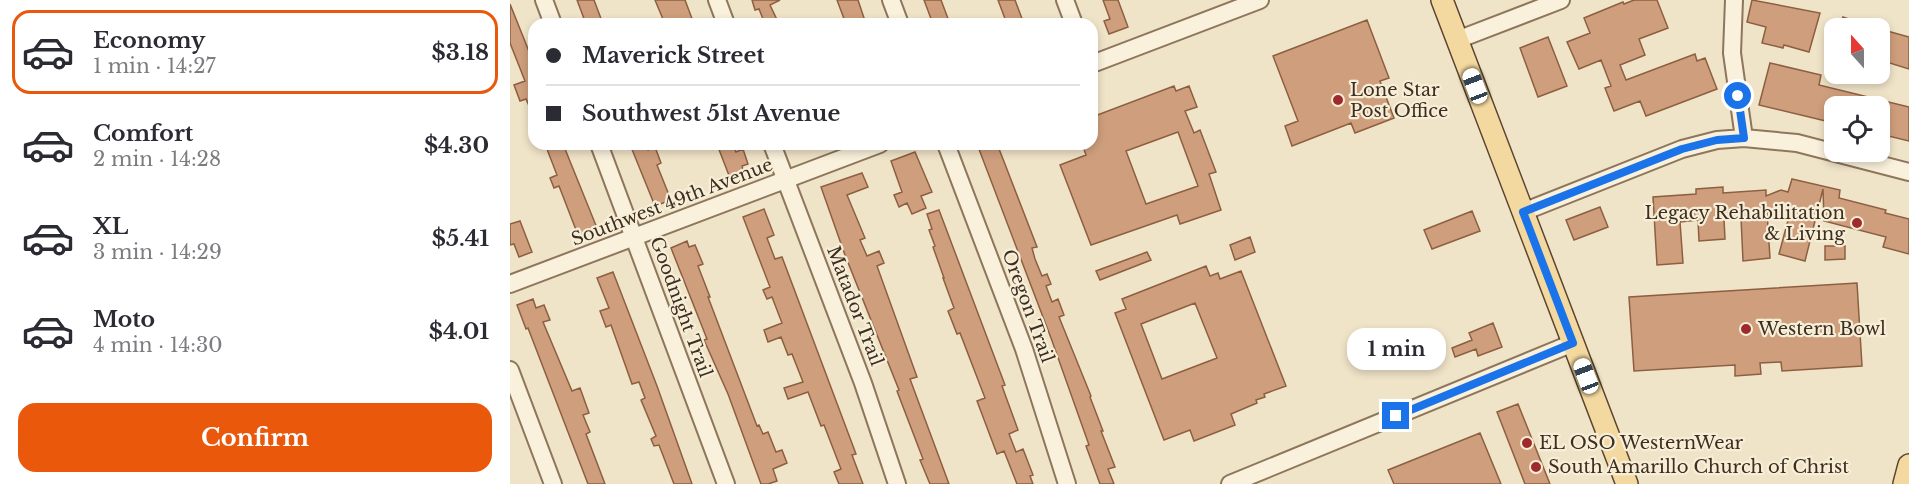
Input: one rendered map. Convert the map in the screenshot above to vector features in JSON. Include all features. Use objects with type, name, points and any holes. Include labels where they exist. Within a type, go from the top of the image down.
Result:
[{"type":"main road","points":[[1442,0],[1628,484]]},
{"type":"main road","points":[[1904,484],[1909,465]]},
{"type":"street","points":[[544,0],[551,18]]},
{"type":"street","points":[[717,0],[724,18]]},
{"type":"street","points":[[891,0],[898,18]]},
{"type":"street","points":[[1065,0],[1072,18]]},
{"type":"street","points":[[1098,62],[1240,3],[1260,0]]},
{"type":"street","points":[[1457,40],[1562,0]]},
{"type":"street","points":[[1734,0],[1732,53],[1744,138]]},
{"type":"street","points":[[1523,212],[1682,149],[1717,140],[1744,138],[1797,143],[1909,172]]},
{"type":"street","name":"Goodnight Trail","points":[[601,150],[726,484]]},
{"type":"street","name":"Matador Trail","points":[[774,150],[863,383],[897,484]]},
{"type":"street","name":"Southwest 49th Avenue","points":[[510,284],[864,150]]},
{"type":"street","name":"Oregon Trail","points":[[948,150],[1023,348],[1067,484]]},
{"type":"street","points":[[1230,484],[1573,343]]},
{"type":"street","points":[[510,370],[553,484]]},
{"type":"building","points":[[577,0],[594,0],[601,18],[584,18]]},
{"type":"building","points":[[655,0],[685,0],[692,18],[662,18]]},
{"type":"building","points":[[752,0],[780,0],[770,5],[776,18],[763,18],[759,9],[755,10]]},
{"type":"building","points":[[837,0],[858,0],[864,18],[844,18]]},
{"type":"building","points":[[924,0],[941,0],[948,18],[931,18]]},
{"type":"building","points":[[998,0],[1015,0],[1022,18],[1005,18]]},
{"type":"building","points":[[1103,0],[1118,0],[1128,27],[1109,34],[1104,21],[1110,19]]},
{"type":"building","points":[[1634,0],[1657,0],[1668,28],[1639,39],[1645,55],[1620,65],[1626,80],[1695,54],[1697,61],[1705,58],[1717,89],[1646,116],[1640,101],[1614,111],[1605,88],[1611,86],[1601,60],[1579,69],[1567,42],[1590,33],[1584,18],[1623,2],[1624,4]]},
{"type":"building","points":[[1752,0],[1820,13],[1809,52],[1784,45],[1783,48],[1762,43],[1766,27],[1747,22]]},
{"type":"building","points":[[510,4],[528,49],[528,104],[526,99],[520,101],[514,85],[525,81],[510,43]]},
{"type":"building","name":"Lone Star Post Office","points":[[1367,20],[1389,78],[1380,81],[1394,118],[1355,133],[1351,123],[1292,146],[1285,126],[1298,121],[1273,56]]},
{"type":"building","points":[[1890,32],[1909,37],[1909,69],[1890,63]]},
{"type":"building","points":[[1548,37],[1567,86],[1538,97],[1520,48]]},
{"type":"building","points":[[1770,63],[1821,75],[1819,85],[1864,96],[1824,96],[1824,121],[1759,105]]},
{"type":"building","points":[[1174,86],[1176,91],[1189,86],[1197,107],[1185,111],[1194,133],[1200,130],[1216,172],[1209,174],[1221,210],[1180,224],[1177,215],[1091,245],[1060,165],[1086,155],[1084,150],[1098,150],[1098,115]],"holes":[[[1178,132],[1198,186],[1146,204],[1126,151]]]},
{"type":"building","points":[[1890,102],[1909,107],[1909,141],[1890,136]]},
{"type":"building","points":[[547,150],[565,150],[597,228],[578,235],[559,186],[554,188],[550,178],[557,175]]},
{"type":"building","points":[[632,150],[656,150],[661,163],[657,165],[671,200],[655,206]]},
{"type":"building","points":[[719,150],[735,150],[736,152],[743,150],[748,164],[742,166],[744,173],[730,178]]},
{"type":"building","points":[[979,150],[999,150],[1037,247],[1032,248],[1035,259],[1042,276],[1047,274],[1051,284],[1046,286],[1052,302],[1058,299],[1064,315],[1059,317],[1091,396],[1115,467],[1108,469],[1114,484],[1100,484],[1086,446],[1089,445]]},
{"type":"building","points":[[915,152],[932,192],[921,196],[926,208],[912,214],[907,203],[899,207],[894,195],[902,192],[891,161]]},
{"type":"building","points":[[862,173],[868,187],[847,195],[865,238],[860,240],[867,256],[879,251],[884,263],[877,266],[917,377],[910,379],[949,484],[930,484],[897,391],[899,390],[845,255],[821,187]]},
{"type":"building","name":"Legacy Rehabilitation & Living","points":[[1792,179],[1840,190],[1839,198],[1886,210],[1885,213],[1909,219],[1909,254],[1883,247],[1886,237],[1824,221],[1823,189],[1805,261],[1779,254],[1791,209],[1767,212],[1770,258],[1743,261],[1741,218],[1724,219],[1725,239],[1699,241],[1698,220],[1680,222],[1683,263],[1657,265],[1653,197],[1696,194],[1696,189],[1723,187],[1723,193],[1766,190],[1766,196],[1781,190],[1788,192]]},
{"type":"building","points":[[1600,207],[1608,227],[1574,240],[1566,220]]},
{"type":"building","points":[[764,209],[774,235],[767,238],[775,259],[782,257],[856,454],[852,455],[863,484],[839,484],[834,472],[841,469],[808,392],[788,399],[784,388],[803,382],[792,354],[788,355],[781,337],[768,342],[764,330],[782,323],[772,297],[767,299],[763,290],[770,287],[743,217]]},
{"type":"building","points":[[939,210],[1005,385],[1002,386],[1018,430],[1009,434],[1016,452],[1023,449],[1033,475],[1030,476],[1033,484],[1017,484],[1004,451],[997,454],[977,401],[985,398],[960,333],[957,334],[948,311],[954,308],[929,230],[932,229],[927,214]]},
{"type":"building","points":[[1472,211],[1480,231],[1432,249],[1424,230]]},
{"type":"building","points":[[520,221],[532,252],[519,257],[514,244],[510,245],[510,224]]},
{"type":"building","points":[[1250,237],[1255,252],[1235,260],[1230,245]]},
{"type":"building","points":[[687,241],[689,247],[695,245],[703,264],[698,266],[710,297],[708,297],[757,426],[759,425],[763,434],[768,432],[776,452],[782,450],[787,463],[773,469],[777,481],[761,484],[728,394],[704,340],[707,339],[671,248]]},
{"type":"building","points":[[1825,246],[1845,246],[1845,259],[1825,260]]},
{"type":"building","points":[[1147,252],[1151,260],[1100,280],[1096,271]]},
{"type":"building","points":[[1206,266],[1210,276],[1218,273],[1220,279],[1241,271],[1286,386],[1264,394],[1265,397],[1256,400],[1257,403],[1231,414],[1235,425],[1194,441],[1190,430],[1164,440],[1115,313],[1126,309],[1122,299]],"holes":[[[1195,303],[1217,358],[1162,379],[1141,324]]]},
{"type":"building","points":[[613,272],[692,484],[674,484],[659,445],[654,446],[651,439],[656,436],[641,400],[645,398],[639,382],[632,384],[611,325],[606,327],[600,311],[609,308],[597,278]]},
{"type":"building","name":"Western Bowl","points":[[1857,283],[1862,366],[1782,371],[1781,362],[1760,363],[1761,374],[1735,376],[1735,365],[1634,371],[1629,297]]},
{"type":"building","points":[[533,299],[536,308],[544,305],[550,320],[543,322],[572,391],[580,388],[589,413],[583,415],[590,432],[586,434],[605,484],[588,484],[528,328],[526,329],[517,305]]},
{"type":"building","points":[[1493,323],[1502,347],[1478,356],[1476,349],[1455,357],[1452,348],[1472,340],[1469,333]]},
{"type":"building","points":[[1518,404],[1550,484],[1525,484],[1497,412]]},
{"type":"building","points":[[1480,433],[1501,484],[1394,484],[1388,470]]},
{"type":"place","name":"Lone Star Post Office","points":[[1338,100]]},
{"type":"place","name":"Legacy Rehabilitation & Living","points":[[1857,223]]},
{"type":"place","name":"Western Bowl","points":[[1746,329]]},
{"type":"place","name":"EL OSO WesternWear","points":[[1527,443]]},
{"type":"place","name":"South Amarillo Church of Christ","points":[[1536,467]]},
{"type":"route","points":[[1396,416],[1573,343],[1523,212],[1682,149],[1717,140],[1744,138],[1738,96]]}]
